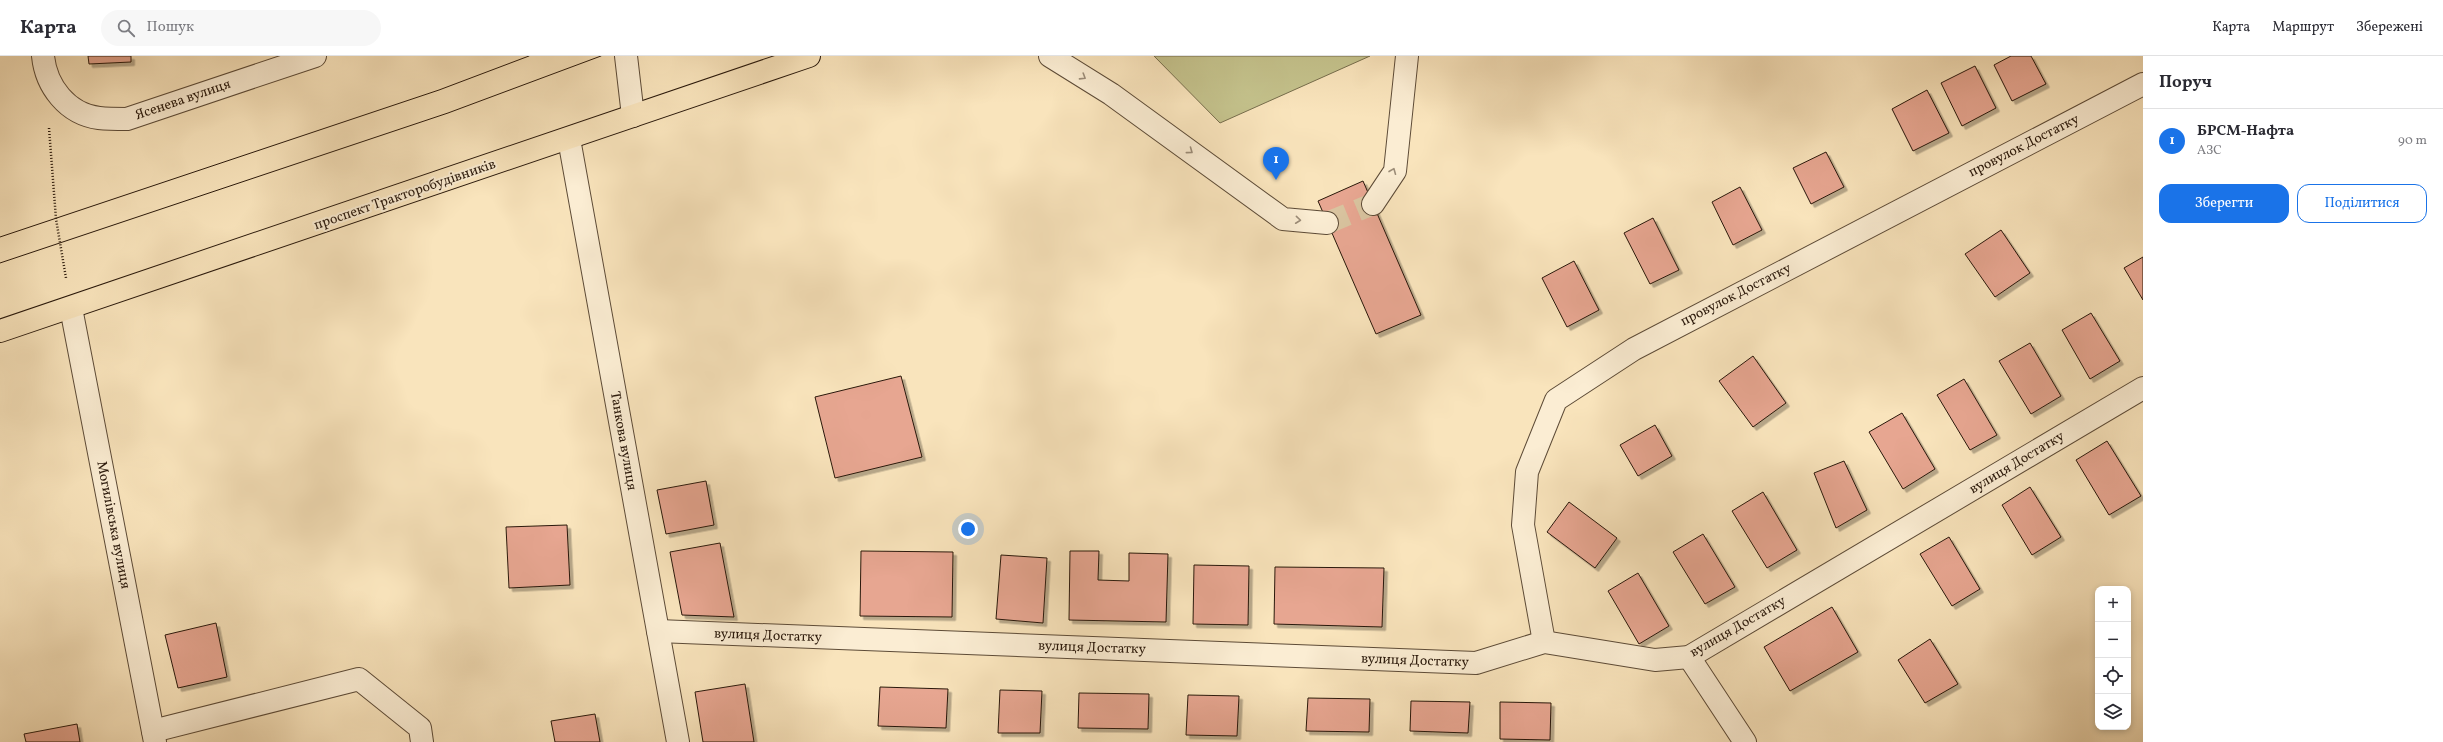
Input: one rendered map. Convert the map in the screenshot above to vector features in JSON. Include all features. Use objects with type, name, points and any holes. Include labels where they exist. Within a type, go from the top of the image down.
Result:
[{"type":"main road","name":"проспект Тракторобудівників","points":[[0,332],[810,56]]},
{"type":"street","name":"Ясенева вулиця","points":[[44,64],[58,96],[76,110],[98,118],[127,119],[315,56]]},
{"type":"street","points":[[626,56],[633,116]]},
{"type":"street","points":[[1050,56],[1111,94],[1283,219],[1327,223]]},
{"type":"street","points":[[1373,204],[1395,171],[1407,56]]},
{"type":"street","name":"провулок Достатку","points":[[1544,642],[1523,525],[1527,472],[1556,400],[1634,349],[2143,84]]},
{"type":"street","name":"Танкова вулиця","points":[[569,139],[678,742]]},
{"type":"street","name":"Могилівська вулиця","points":[[71,308],[154,736]]},
{"type":"street","name":"вулиця Достатку","points":[[658,631],[1476,663],[1544,642],[1655,660],[1689,658],[2143,388]]},
{"type":"street","points":[[1689,658],[1745,742]]},
{"type":"street","points":[[154,736],[359,679],[420,728],[422,742]]},
{"type":"path","points":[[49,126],[56,219],[71,308]]},
{"type":"shaded area","points":[[1154,56],[1370,56],[1220,123]]},
{"type":"building","points":[[88,56],[131,56],[131,62],[89,64]]},
{"type":"building","points":[[2011,56],[2031,56],[2046,84],[2012,101],[1994,65]]},
{"type":"building","points":[[1975,66],[1996,108],[1962,126],[1941,83]]},
{"type":"building","points":[[1927,90],[1949,133],[1913,151],[1892,109]]},
{"type":"building","points":[[1826,152],[1844,187],[1811,204],[1793,168]]},
{"type":"building","points":[[1363,181],[1421,315],[1376,334],[1318,201]]},
{"type":"building","points":[[1740,187],[1762,230],[1733,245],[1712,202]]},
{"type":"building","points":[[1653,218],[1679,270],[1650,284],[1624,233]]},
{"type":"building","points":[[2001,230],[2030,273],[1995,297],[1965,254]]},
{"type":"building","points":[[2143,257],[2143,300],[2124,268]]},
{"type":"building","points":[[1574,261],[1599,310],[1567,327],[1542,278]]},
{"type":"building","points":[[2091,313],[2120,361],[2090,379],[2062,330]]},
{"type":"building","points":[[2030,343],[2061,396],[2031,414],[1999,361]]},
{"type":"building","points":[[1753,356],[1786,403],[1753,427],[1719,381]]},
{"type":"building","points":[[901,376],[922,457],[835,478],[815,397]]},
{"type":"building","points":[[1964,379],[1997,435],[1970,450],[1937,395]]},
{"type":"building","points":[[1902,413],[1935,469],[1903,489],[1869,432]]},
{"type":"building","points":[[1655,425],[1672,456],[1638,476],[1620,445]]},
{"type":"building","points":[[2107,441],[2141,496],[2109,515],[2076,460]]},
{"type":"building","points":[[1844,461],[1867,510],[1836,528],[1814,473]]},
{"type":"building","points":[[706,481],[714,525],[666,534],[657,490]]},
{"type":"building","points":[[2030,487],[2061,537],[2032,555],[2002,505]]},
{"type":"building","points":[[1763,492],[1797,550],[1767,568],[1732,511]]},
{"type":"building","points":[[1569,502],[1617,538],[1595,568],[1547,532]]},
{"type":"building","points":[[567,525],[570,585],[509,588],[506,527]]},
{"type":"building","points":[[1703,534],[1735,587],[1705,604],[1673,552]]},
{"type":"building","points":[[1949,537],[1980,589],[1952,606],[1920,554]]},
{"type":"building","points":[[720,543],[734,617],[682,615],[670,552]]},
{"type":"building","points":[[861,551],[953,552],[952,617],[860,616]]},
{"type":"building","points":[[1070,551],[1099,551],[1098,580],[1129,581],[1129,553],[1168,554],[1166,622],[1069,620]]},
{"type":"building","points":[[1001,555],[1047,558],[1043,623],[996,619]]},
{"type":"building","points":[[1194,565],[1249,566],[1248,625],[1193,624]]},
{"type":"building","points":[[1275,567],[1384,568],[1382,627],[1274,624]]},
{"type":"building","points":[[1638,573],[1669,626],[1639,644],[1608,591]]},
{"type":"building","points":[[1832,607],[1858,652],[1790,691],[1764,647]]},
{"type":"building","points":[[216,623],[227,677],[178,688],[165,635]]},
{"type":"building","points":[[1930,639],[1958,684],[1925,703],[1898,660]]},
{"type":"building","points":[[745,684],[754,742],[703,742],[695,692]]},
{"type":"building","points":[[880,687],[948,689],[946,728],[878,726]]},
{"type":"building","points":[[1000,690],[1042,691],[1040,733],[998,733]]},
{"type":"building","points":[[1079,693],[1149,694],[1148,729],[1078,728]]},
{"type":"building","points":[[1188,695],[1239,696],[1237,736],[1186,735]]},
{"type":"building","points":[[1308,698],[1370,699],[1369,732],[1306,731]]},
{"type":"building","points":[[1411,701],[1470,702],[1468,733],[1410,731]]},
{"type":"building","points":[[1500,702],[1551,703],[1550,740],[1500,739]]},
{"type":"building","points":[[595,714],[600,742],[555,742],[551,721]]},
{"type":"building","points":[[77,724],[80,742],[26,742],[24,734]]},
{"type":"tunnel","points":[[1327,223],[1373,204]]},
{"type":"tram line","points":[[0,237],[439,90],[529,56]]},
{"type":"tram line","points":[[0,263],[448,113],[601,56]]},
{"type":"place","name":"БРСМ-Нафта","points":[[1276,180]]}]
